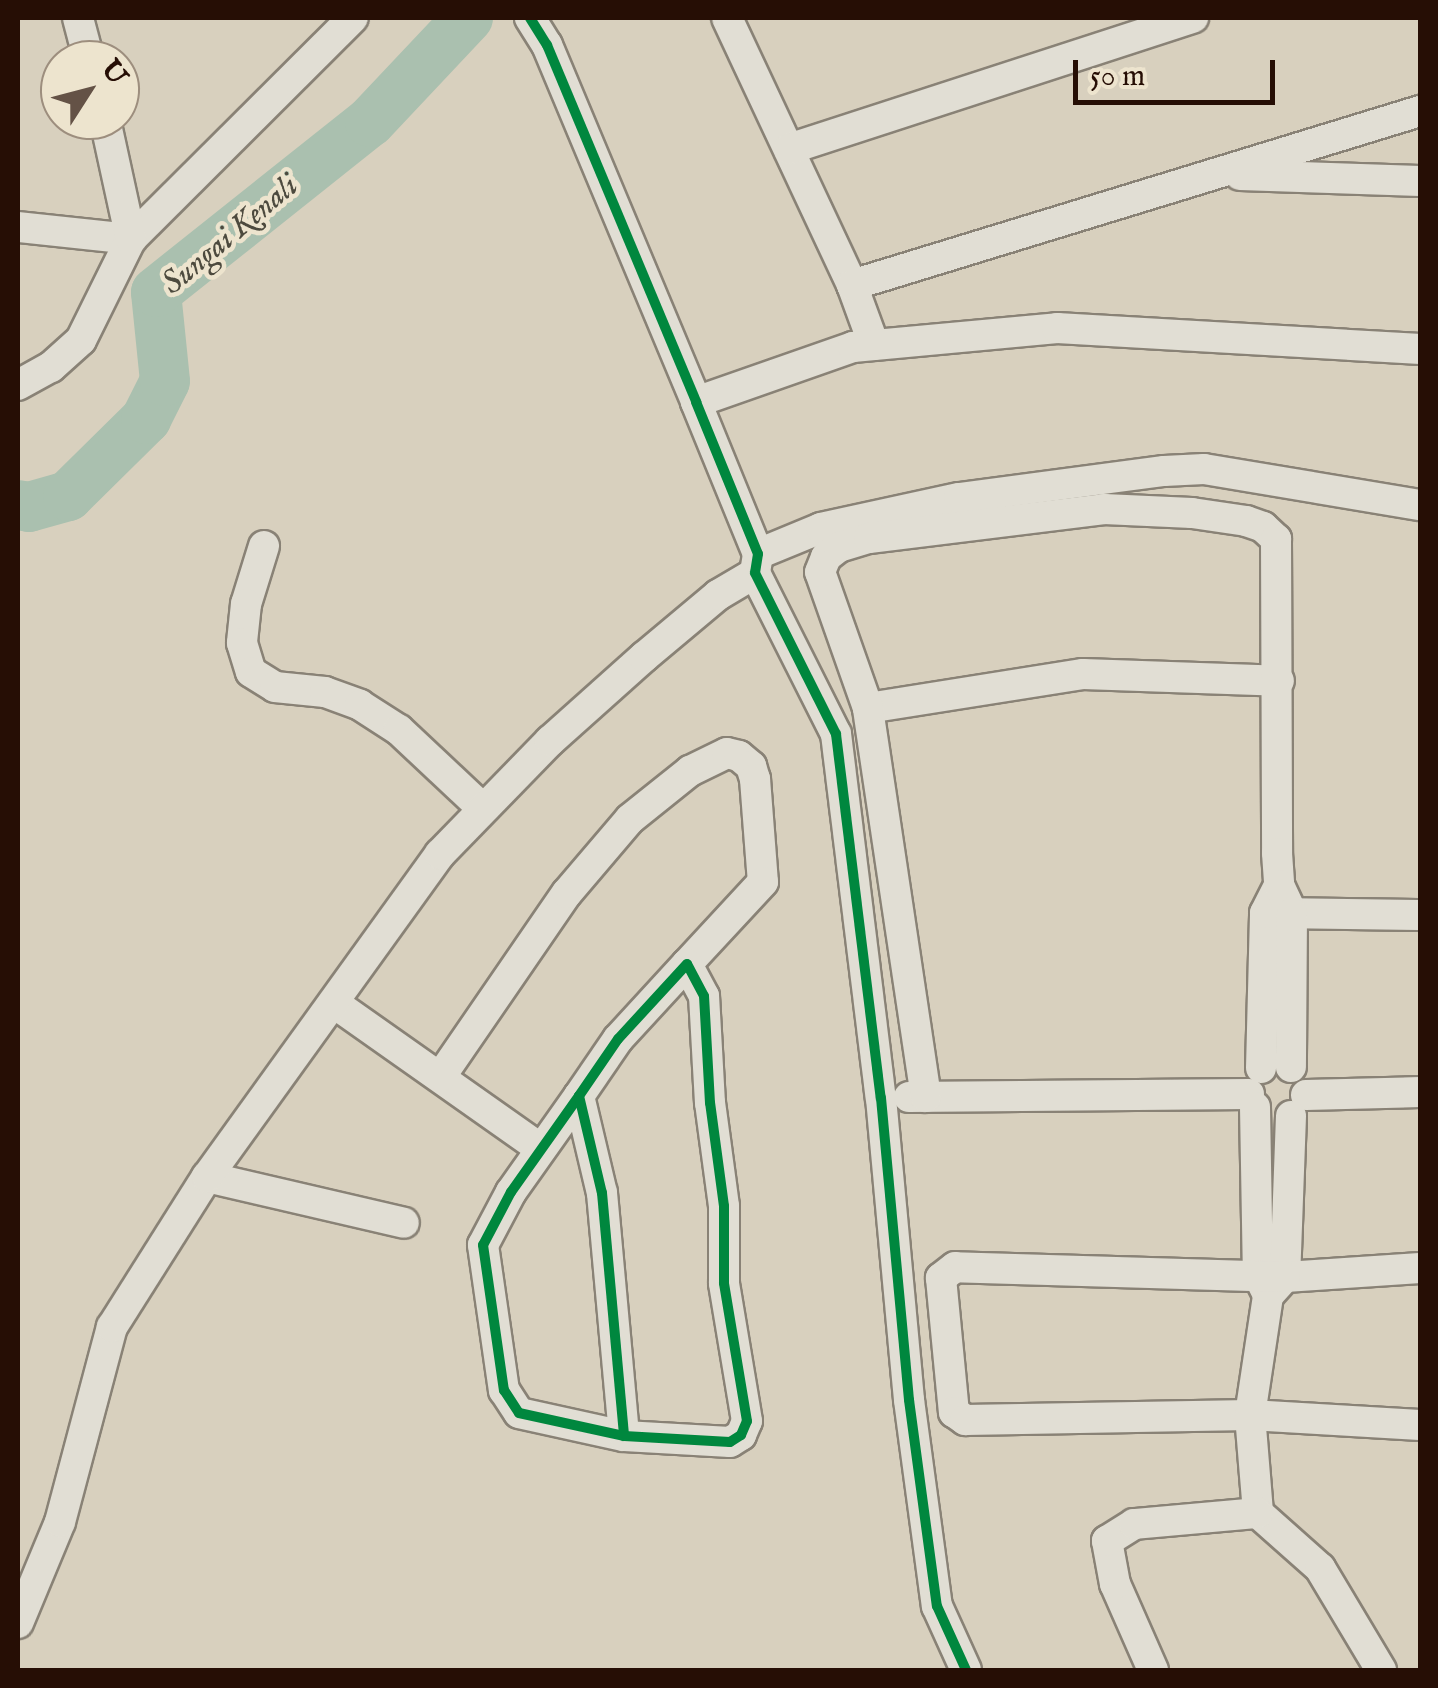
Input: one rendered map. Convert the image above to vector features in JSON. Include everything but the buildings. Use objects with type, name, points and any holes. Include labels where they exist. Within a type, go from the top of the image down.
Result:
[{"type":"street","points":[[18,386],[51,367],[81,340],[131,240],[353,18]]},
{"type":"street","points":[[530,18],[548,45],[696,402],[757,564],[836,734],[881,1098],[907,1381],[937,1606],[966,1670]]},
{"type":"street","points":[[727,18],[852,284],[874,345]]},
{"type":"street","points":[[789,149],[1193,18]]},
{"type":"street","points":[[852,284],[1420,111]]},
{"type":"street","points":[[109,140],[131,240]]},
{"type":"street","points":[[1212,174],[1420,181]]},
{"type":"street","points":[[18,226],[131,240]]},
{"type":"street","points":[[696,402],[853,347],[1056,328],[1420,349]]},
{"type":"street","points":[[18,1623],[60,1522],[112,1327],[207,1177],[440,854],[482,808],[644,657],[718,594],[757,564],[821,528],[958,498],[1164,471],[1204,468],[1420,505]]},
{"type":"street","points":[[926,1097],[868,708],[820,572],[826,557],[869,538],[1104,509],[1192,513],[1256,524],[1272,534],[1278,554],[1278,913],[1255,1090],[1270,1282]]},
{"type":"street","points":[[264,546],[246,604],[242,642],[250,672],[275,687],[324,692],[360,705],[400,730],[482,808]]},
{"type":"street","points":[[868,708],[1083,674],[1279,681]]},
{"type":"street","points":[[441,1076],[567,892],[630,819],[690,770],[726,754],[740,756],[751,766],[763,882],[686,964],[618,1039],[510,1192],[483,1245],[504,1390],[519,1412],[624,1436],[730,1442],[741,1434],[747,1421],[724,1284],[724,1206],[704,996],[686,964]]},
{"type":"street","points":[[1278,913],[1420,915]]},
{"type":"street","points":[[1278,913],[1292,1067],[1305,1084],[1250,1414],[1258,1513],[1320,1568],[1381,1670]]},
{"type":"street","points":[[334,1003],[540,1149]]},
{"type":"street","points":[[881,1098],[1255,1090],[1281,1064],[1292,1067]]},
{"type":"street","points":[[1255,1090],[1274,1120],[1299,1106],[1420,1092]]},
{"type":"street","points":[[580,1096],[602,1192],[624,1436]]},
{"type":"street","points":[[207,1177],[404,1223]]},
{"type":"street","points":[[1420,1268],[1270,1282],[955,1267],[942,1278],[954,1412],[964,1420],[1250,1414],[1420,1425]]},
{"type":"street","points":[[1154,1670],[1120,1598],[1107,1541],[1134,1524],[1258,1513]]},
{"type":"waterway","name":"Sungai Kenali","points":[[18,505],[29,507],[68,496],[146,419],[165,381],[156,292],[370,122],[468,18]]},
{"type":"cycle path","points":[[530,18],[547,45],[758,554],[755,573],[836,734],[881,1098],[909,1400],[937,1606],[966,1670]]},
{"type":"cycle path","points":[[579,1096],[511,1192],[483,1245],[504,1390],[519,1413],[624,1436],[730,1442],[741,1435],[747,1421],[724,1283],[724,1206],[710,1103],[704,996],[687,964],[618,1039],[579,1096],[602,1193],[624,1436]]}]
